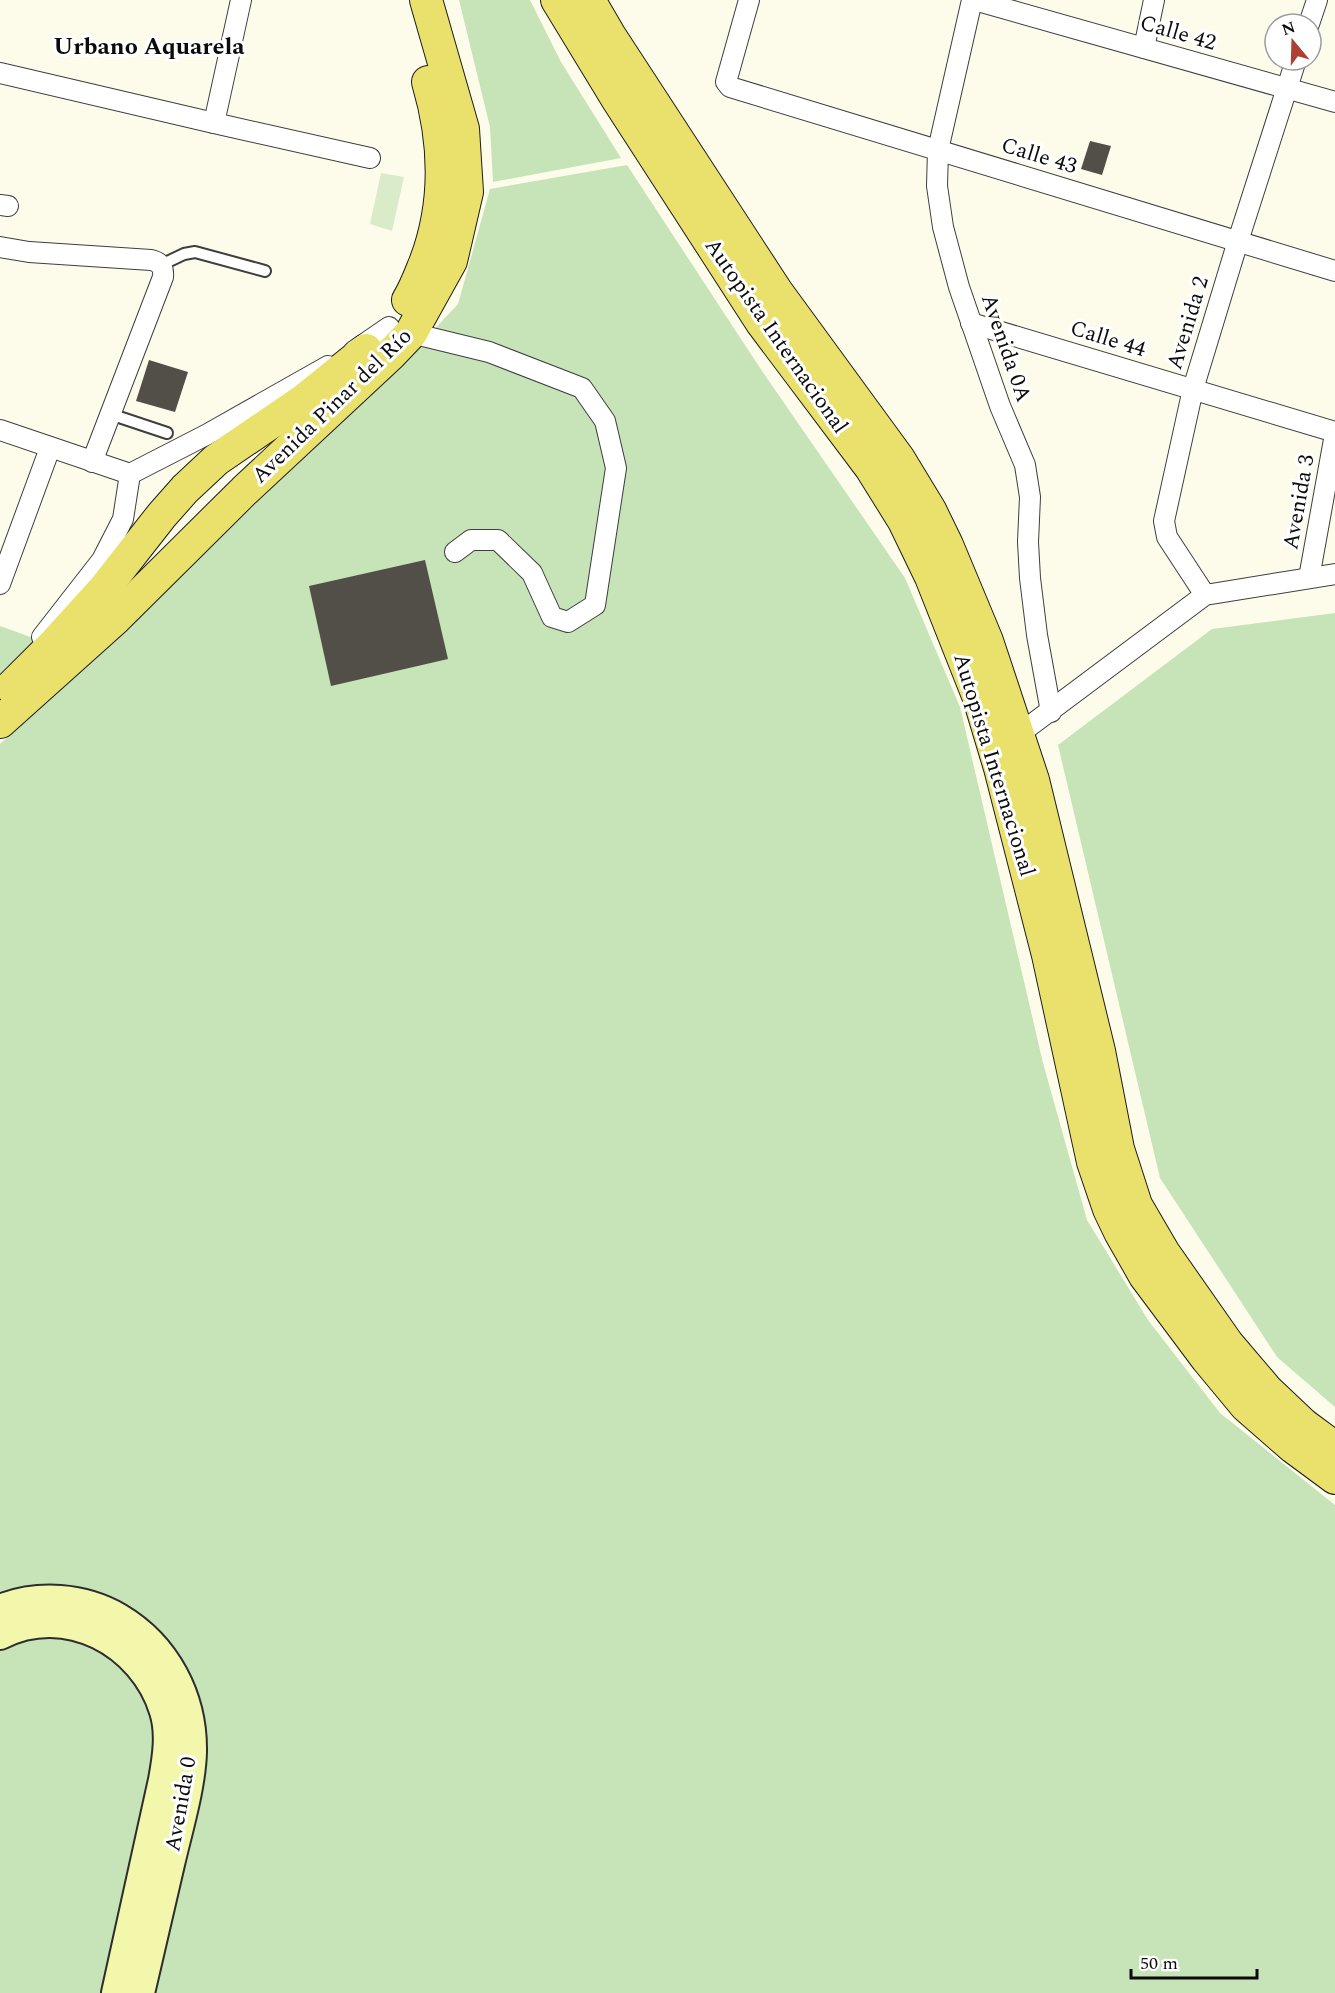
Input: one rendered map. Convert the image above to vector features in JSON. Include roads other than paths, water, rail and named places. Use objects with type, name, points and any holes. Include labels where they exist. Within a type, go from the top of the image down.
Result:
[{"type":"main road","name":"Avenida Pinar del Río","points":[[0,722],[116,618],[244,491],[391,354],[410,297],[434,240],[441,209],[441,137],[434,101],[406,0]]},
{"type":"main road","name":"Avenida Pinar del Río","points":[[7,690],[55,643],[104,589],[185,489],[216,460],[304,400],[360,356],[400,330],[451,261],[466,192],[463,129],[426,0]]},
{"type":"main road","name":"Autopista Internacional","points":[[557,0],[610,87],[762,323],[801,378],[871,468],[904,521],[931,577],[975,688],[1000,768],[1048,955],[1093,1162],[1119,1232],[1145,1276],[1231,1389],[1266,1425],[1335,1478]]},
{"type":"main road","name":"Autopista Internacional","points":[[589,0],[610,36],[777,292],[916,485],[947,544],[1000,676],[1019,735],[1049,840],[1075,948],[1118,1149],[1136,1205],[1164,1253],[1199,1305],[1239,1358],[1282,1405],[1335,1448]]},
{"type":"main road","points":[[216,460],[210,472],[213,486],[224,494],[238,495],[244,491]]},
{"type":"main road","points":[[162,515],[177,508],[185,509],[191,514],[196,521],[197,529],[190,544]]},
{"type":"main road","name":"Avenida 0","points":[[0,1609],[18,1603],[45,1599],[88,1605],[103,1610],[128,1623],[158,1650],[182,1691],[191,1737],[190,1771],[140,1993]]},
{"type":"main road","name":"Avenida 0","points":[[0,1635],[21,1627],[53,1624],[86,1628],[103,1636],[130,1656],[151,1683],[164,1712],[167,1739],[163,1780],[116,1993]]},
{"type":"street","points":[[214,123],[240,0]]},
{"type":"street","name":"Calle 43","points":[[749,0],[726,82],[730,87],[1335,271]]},
{"type":"street","name":"Calle 42","points":[[973,0],[1335,102]]},
{"type":"street","name":"Avenida 0A","points":[[973,0],[938,150],[937,186],[943,227],[971,323],[1000,406],[1024,465],[1030,497],[1028,542],[1030,578],[1037,635],[1051,712]]},
{"type":"street","points":[[1144,48],[1154,0]]},
{"type":"street","name":"Avenida 2","points":[[1205,595],[1167,537],[1164,521],[1193,389],[1292,72]]},
{"type":"street","points":[[0,73],[370,158]]},
{"type":"street","points":[[0,247],[29,252],[151,260],[161,266],[163,277],[92,462]]},
{"type":"street","name":"Calle 44","points":[[971,323],[1335,433]]},
{"type":"street","points":[[0,430],[130,474],[206,435],[347,355],[400,330],[489,352],[582,388],[605,421],[616,468],[596,605],[568,622],[552,616],[532,573],[498,540],[471,540],[455,552]]},
{"type":"street","name":"Avenida 3","points":[[1309,578],[1335,433]]},
{"type":"street","points":[[0,584],[50,448]]},
{"type":"street","points":[[7,690],[34,646],[102,560],[123,519],[130,474]]},
{"type":"street","points":[[1019,735],[1205,595],[1335,574]]},
{"type":"lane","points":[[161,266],[184,254],[195,252],[265,271]]},
{"type":"lane","points":[[110,414],[167,433]]},
{"type":"district","name":"Urbano Aquarela","points":[[149,47]]}]
